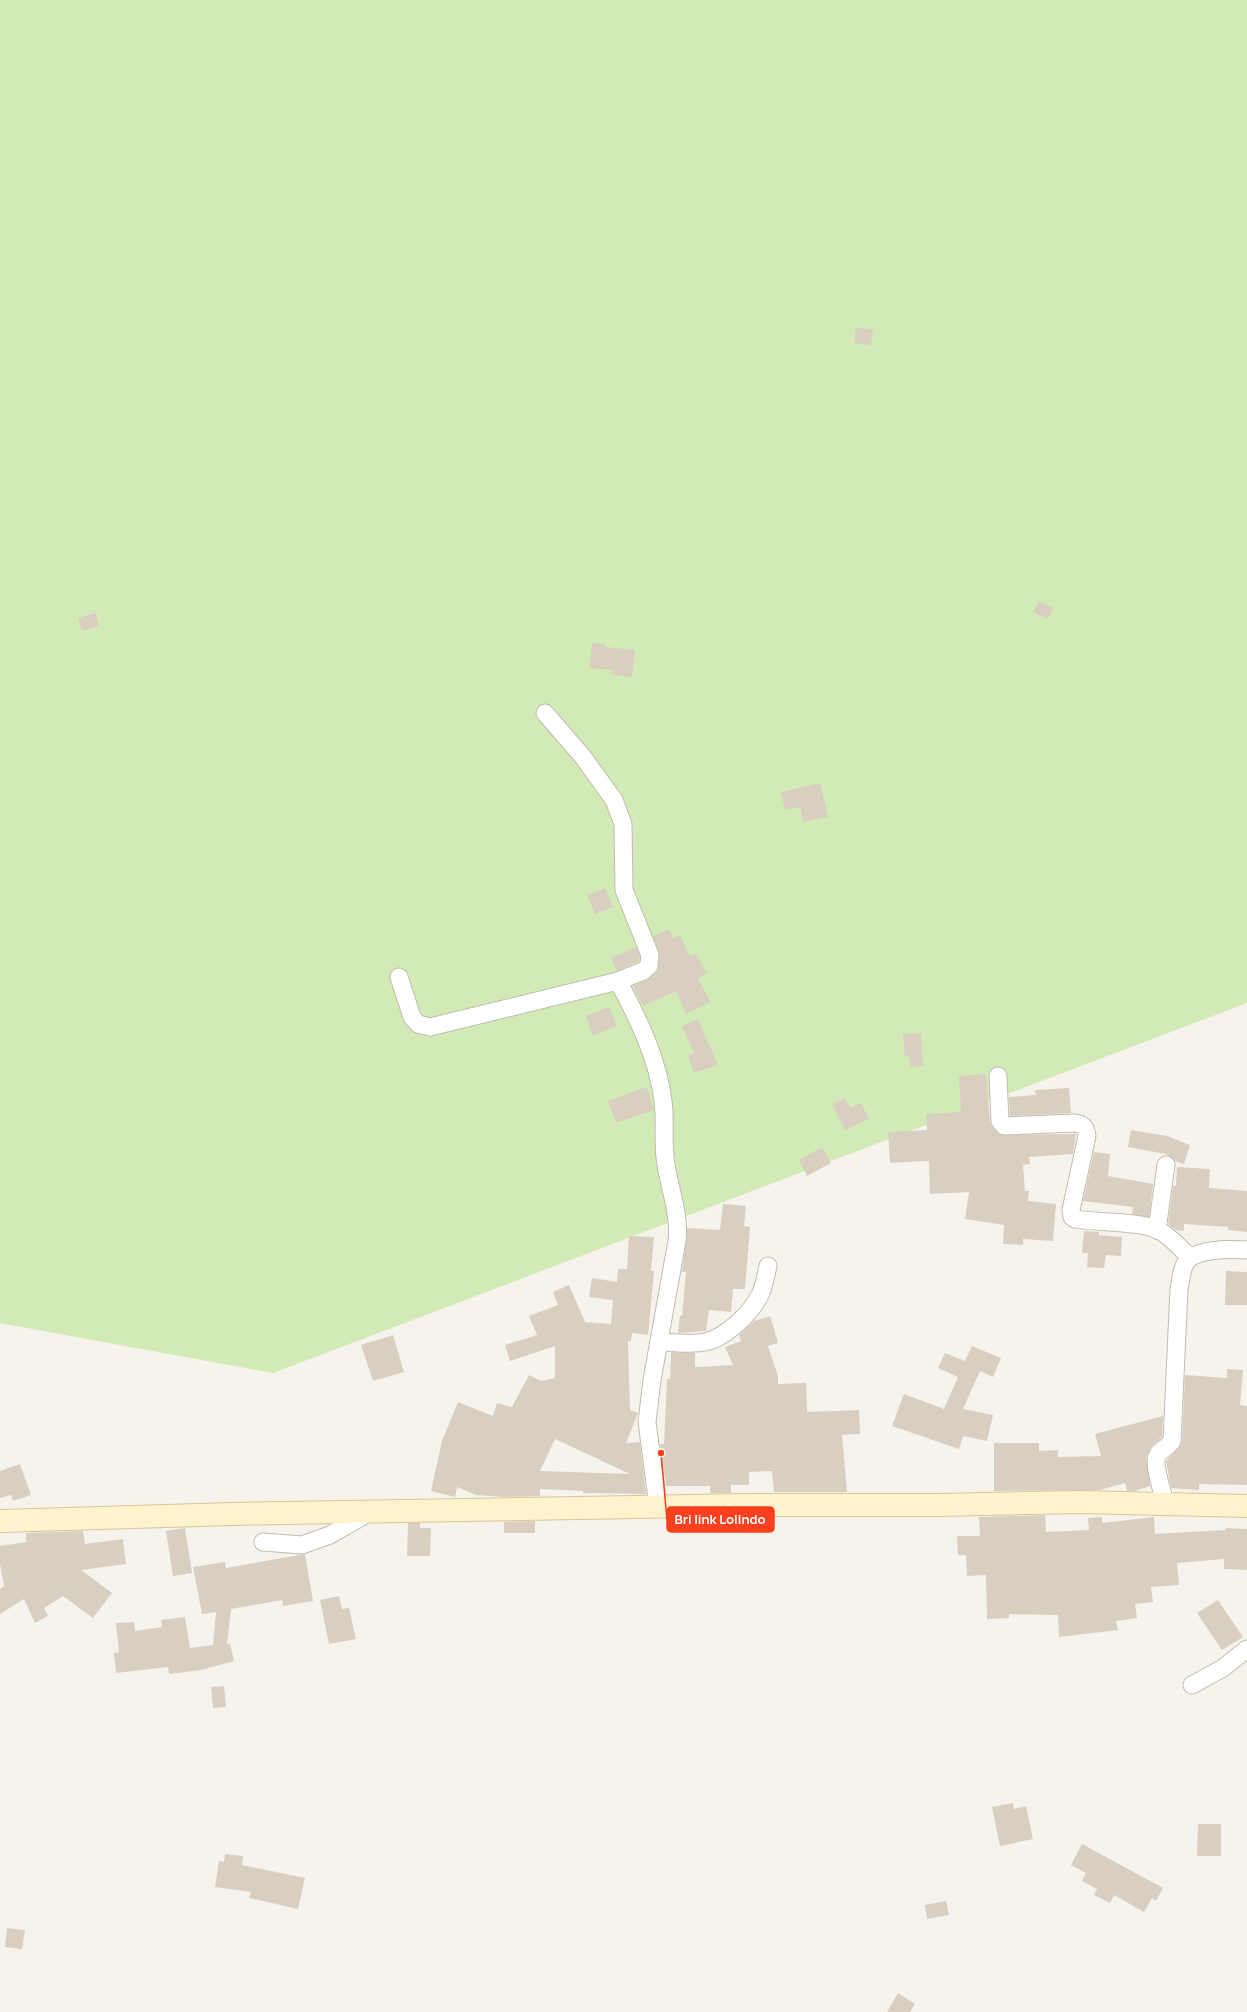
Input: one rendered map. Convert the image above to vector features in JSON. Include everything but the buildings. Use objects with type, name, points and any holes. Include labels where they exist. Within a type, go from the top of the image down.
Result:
[{"type":"street","points":[[399,977],[412,1017],[418,1024],[430,1027],[618,981],[643,971],[649,966],[650,955],[624,890],[621,817],[607,787],[566,735],[546,713]]},
{"type":"street","points":[[618,981],[650,1049],[658,1076],[663,1100],[665,1164],[678,1220],[677,1241],[659,1342],[647,1422],[658,1506]]},
{"type":"street","points":[[998,1076],[1000,1121],[1004,1126],[1074,1123],[1082,1124],[1086,1129],[1087,1136],[1071,1210],[1072,1217],[1075,1219],[1102,1223],[1143,1226],[1157,1230],[1190,1257]]},
{"type":"street","points":[[1157,1230],[1166,1165]]},
{"type":"street","points":[[1165,1503],[1156,1462],[1157,1456],[1169,1446],[1172,1441],[1180,1289],[1184,1265],[1190,1257],[1223,1249],[1247,1250]]},
{"type":"street","points":[[659,1342],[704,1343],[725,1334],[752,1307],[761,1292],[768,1266]]},
{"type":"street","points":[[0,1521],[372,1511],[658,1506],[1165,1503],[1247,1506]]},
{"type":"street","points":[[263,1542],[302,1545],[330,1535],[372,1511]]},
{"type":"street","points":[[1192,1685],[1223,1668],[1247,1649]]},
{"type":"green space","points":[[0,0],[1247,0],[1247,1003],[273,1373],[0,1323]]},
{"type":"place","name":"Bri link Lolindo","points":[[661,1453]]}]
